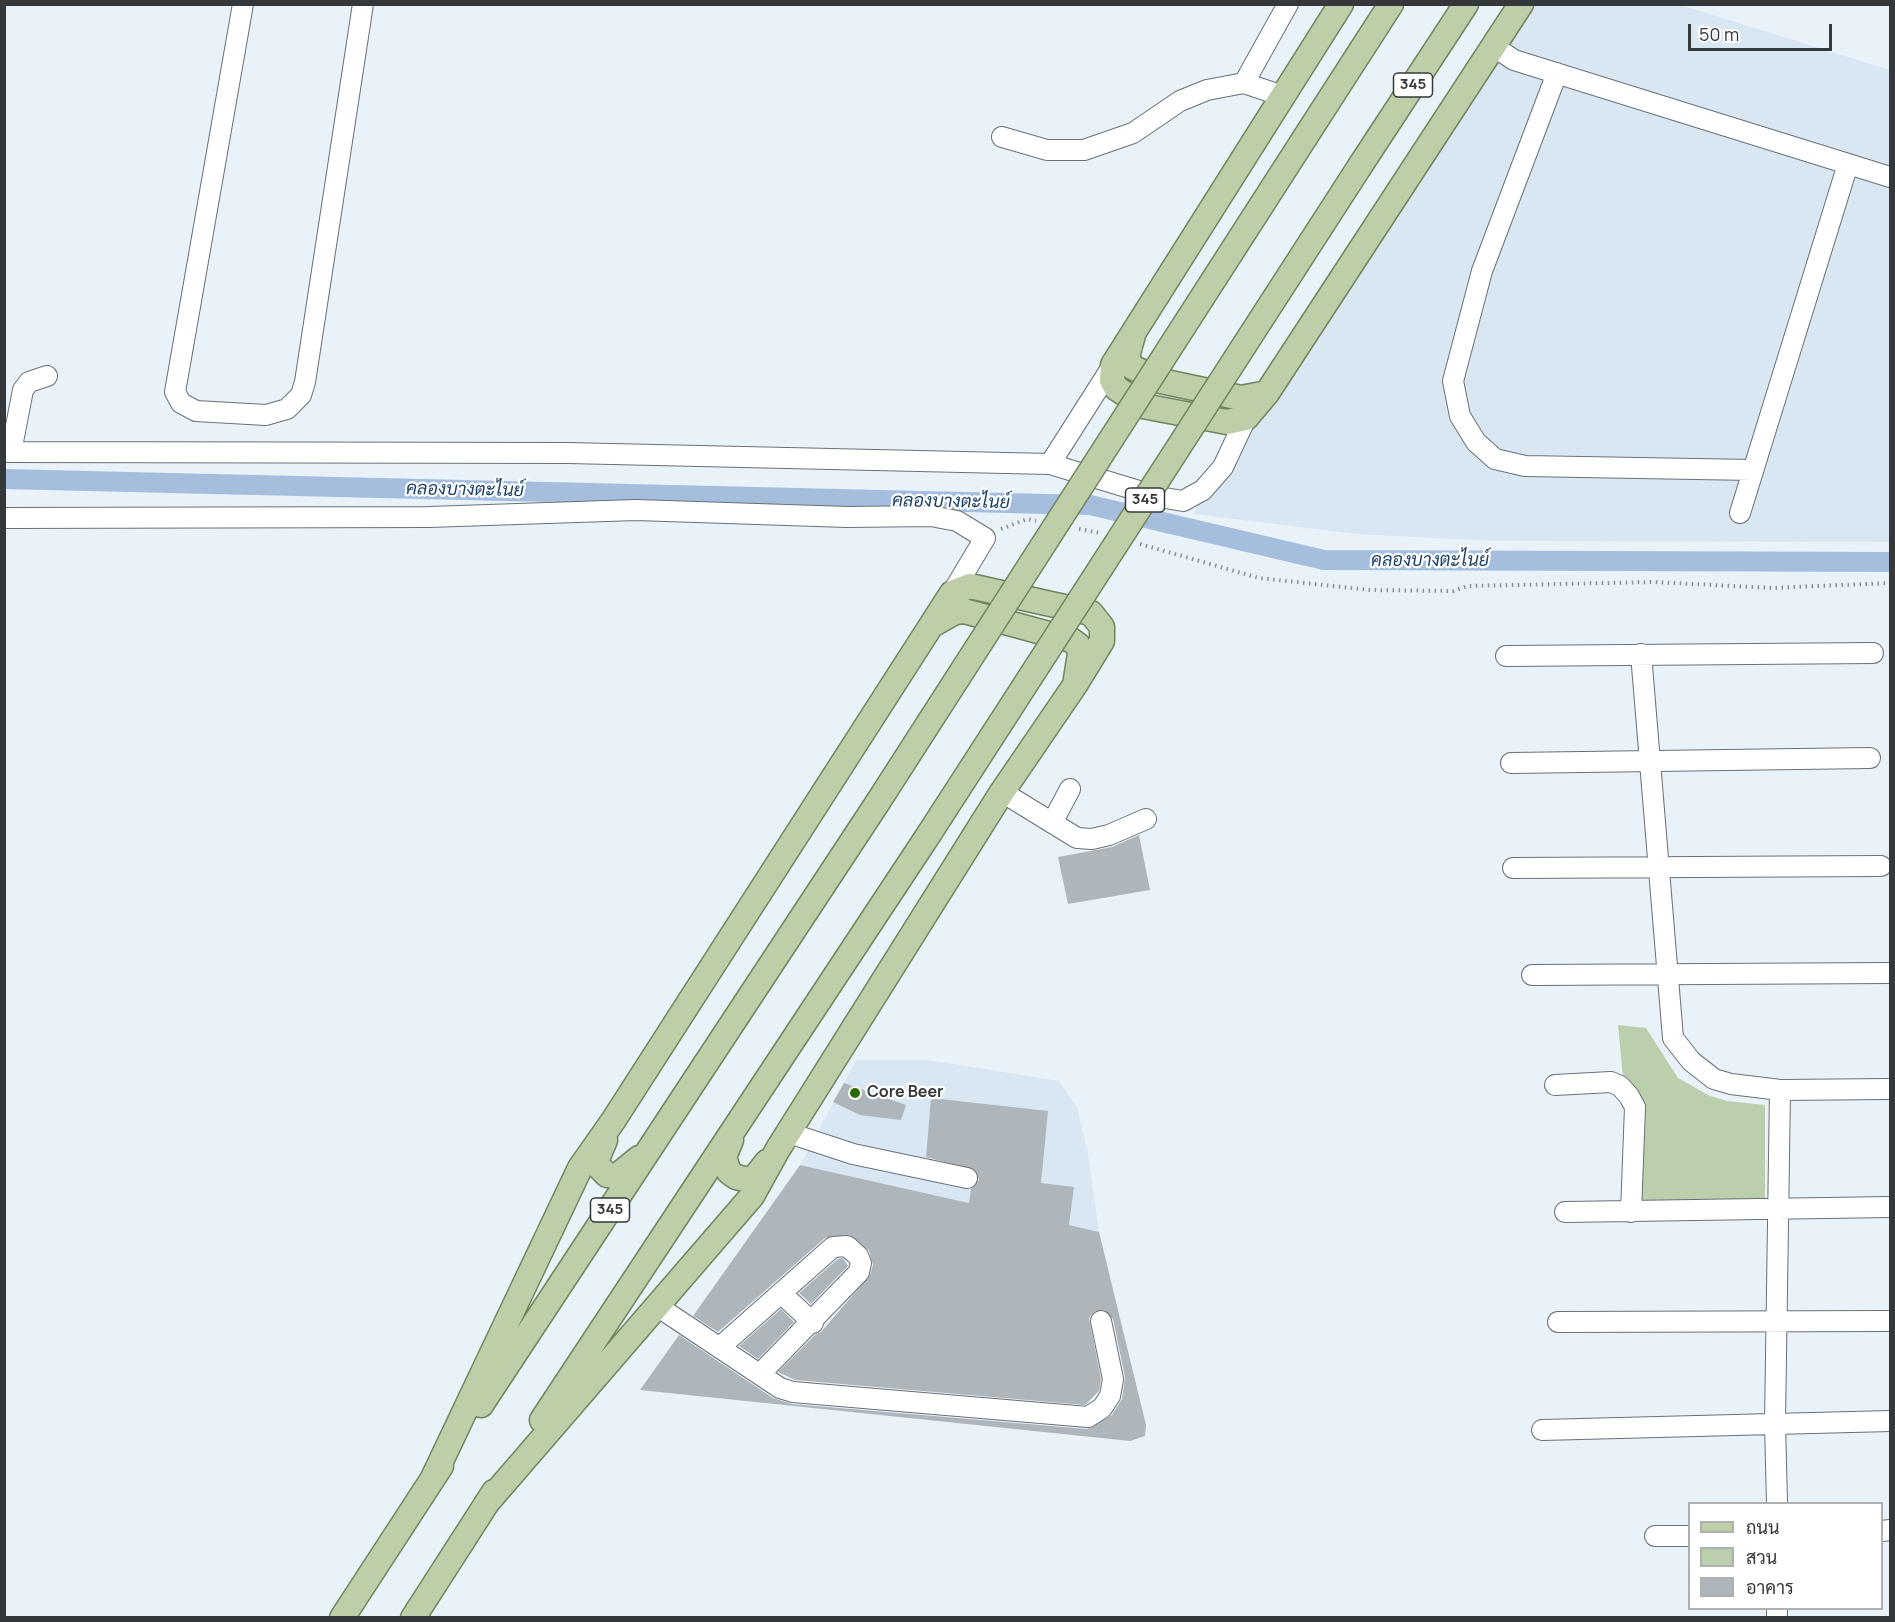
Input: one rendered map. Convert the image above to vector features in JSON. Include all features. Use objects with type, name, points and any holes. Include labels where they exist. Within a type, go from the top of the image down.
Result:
[{"type":"main road","points":[[1341,4],[1113,364],[1112,380],[1116,388],[1143,406],[1227,422],[1246,418],[1268,393],[1521,4]]},
{"type":"main road","name":"345","points":[[342,1617],[878,802],[1391,4]]},
{"type":"main road","name":"345","points":[[413,1617],[929,834],[1466,4]]},
{"type":"main road","points":[[1135,330],[1127,357],[1132,367],[1161,381],[1241,398],[1268,393]]},
{"type":"main road","points":[[433,1478],[580,1168],[613,1121],[952,593],[970,586],[1091,613],[1102,627],[1102,641],[1002,792],[783,1141],[752,1196],[486,1504]]},
{"type":"main road","points":[[932,625],[955,612],[964,611],[1071,640],[1078,645],[1080,654],[1075,685]]},
{"type":"main road","points":[[613,1121],[597,1159],[597,1165],[607,1175],[617,1176],[626,1171],[652,1145]]},
{"type":"main road","points":[[736,1127],[724,1157],[729,1172],[736,1177],[749,1180],[755,1177],[783,1141]]},
{"type":"street","points":[[243,4],[175,392],[181,403],[196,411],[266,416],[287,409],[301,395],[305,382],[363,4]]},
{"type":"street","points":[[1244,83],[1288,4]]},
{"type":"street","points":[[1493,46],[1514,60],[1890,177]]},
{"type":"street","points":[[1557,73],[1482,271],[1453,381],[1460,416],[1476,442],[1495,459],[1525,466],[1753,470]]},
{"type":"street","points":[[1002,137],[1047,150],[1084,150],[1134,133],[1180,101],[1207,90],[1244,83],[1283,96]]},
{"type":"street","points":[[1740,513],[1848,164]]},
{"type":"street","points":[[1050,464],[1113,364]]},
{"type":"street","points":[[47,376],[28,382],[23,390],[8,452],[568,453],[1050,464],[1160,497],[1183,501],[1203,490],[1223,467],[1246,418]]},
{"type":"street","points":[[4,518],[406,518],[636,510],[847,517],[931,516],[957,520],[985,538],[952,593]]},
{"type":"street","points":[[1506,656],[1873,653]]},
{"type":"street","points":[[1641,654],[1673,1038],[1691,1061],[1714,1079],[1731,1084],[1780,1090],[1890,1089]]},
{"type":"street","points":[[1511,763],[1870,758]]},
{"type":"street","points":[[1052,823],[1070,789]]},
{"type":"street","points":[[1002,792],[1077,838],[1092,839],[1146,819]]},
{"type":"street","points":[[1513,868],[1881,866]]},
{"type":"street","points":[[1532,975],[1890,973]]},
{"type":"street","points":[[1555,1085],[1611,1082],[1620,1086],[1629,1096],[1635,1113],[1630,1212]]},
{"type":"street","points":[[1777,1502],[1775,1423],[1780,1090]]},
{"type":"street","points":[[783,1141],[967,1178]]},
{"type":"street","points":[[1565,1212],[1890,1207]]},
{"type":"street","points":[[720,1347],[833,1247],[847,1246],[854,1251],[861,1263],[860,1272],[813,1323],[760,1374]]},
{"type":"street","points":[[781,1293],[813,1323]]},
{"type":"street","points":[[657,1306],[780,1388],[793,1392],[1088,1417],[1102,1408],[1110,1396],[1113,1379],[1101,1321]]},
{"type":"street","points":[[1558,1322],[1890,1321]]},
{"type":"street","points":[[1542,1430],[1890,1421]]},
{"type":"street","points":[[1655,1536],[1688,1536]]},
{"type":"path","points":[[985,538],[1010,524],[1027,519],[1038,521]]},
{"type":"path","points":[[1069,527],[1112,536]]},
{"type":"path","points":[[1132,542],[1259,578],[1370,590],[1453,591],[1468,586],[1653,582],[1773,588],[1890,583]]},
{"type":"shaded area","points":[[1520,5],[1681,5],[1890,70],[1890,542],[1492,541],[1356,534],[1193,514],[1246,418]]},
{"type":"shaded area","points":[[856,1060],[929,1060],[1059,1081],[1077,1107],[1088,1154],[1099,1232],[800,1165]]},
{"type":"green space","points":[[1618,1025],[1646,1028],[1678,1078],[1710,1096],[1727,1101],[1765,1105],[1765,1205],[1635,1204]]},
{"type":"building","points":[[1139,835],[1150,890],[1068,904],[1058,857],[1112,847]]},
{"type":"building","name":"Core Beer","points":[[844,1083],[906,1105],[901,1120],[860,1115],[833,1102]]},
{"type":"building","points":[[931,1098],[1048,1111],[1041,1183],[1074,1187],[1069,1225],[1099,1232],[1146,1425],[1145,1436],[1130,1441],[640,1390],[679,1335],[773,1398],[792,1404],[1087,1429],[1112,1415],[1122,1399],[1125,1377],[1113,1319],[1104,1310],[1094,1312],[1089,1318],[1101,1379],[1099,1391],[1085,1405],[795,1380],[778,1372],[815,1335],[821,1332],[870,1275],[873,1265],[869,1251],[850,1235],[825,1238],[718,1332],[693,1316],[800,1165],[969,1203],[971,1189],[979,1180],[975,1170],[926,1157]]},
{"type":"building","points":[[843,1258],[848,1266],[811,1304],[799,1293],[838,1259]]},
{"type":"building","points":[[781,1309],[794,1322],[758,1359],[739,1346]]},
{"type":"waterway","name":"คลองบางตะไนย์","points":[[4,479],[1090,505],[1324,560],[1890,562]]},
{"type":"place","name":"Core Beer","points":[[855,1093]]}]
